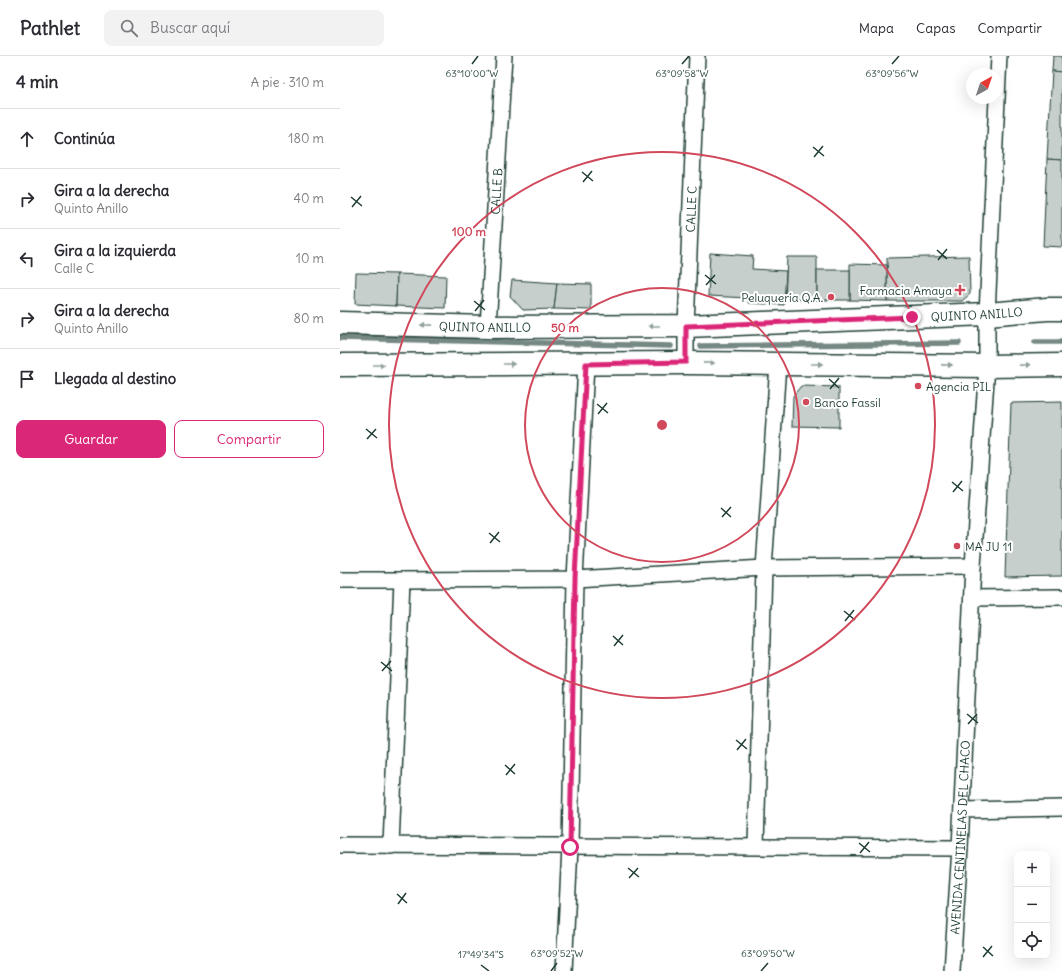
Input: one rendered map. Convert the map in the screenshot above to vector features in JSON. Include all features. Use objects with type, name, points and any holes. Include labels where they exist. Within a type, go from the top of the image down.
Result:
[{"type":"main road","name":"QUINTO ANILLO","points":[[340,323],[488,327],[686,326],[987,314],[1062,309]]},
{"type":"main road","points":[[340,365],[686,362],[987,366],[1062,365]]},
{"type":"street","name":"CALLE B","points":[[488,327],[504,56]]},
{"type":"street","name":"CALLE C","points":[[686,362],[686,326],[697,56]]},
{"type":"street","name":"AVENIDA CENTINELAS DEL CHACO","points":[[952,971],[962,810],[973,566],[987,366],[987,314],[999,56]]},
{"type":"street","points":[[564,971],[570,847],[575,578],[586,364]]},
{"type":"street","points":[[756,846],[764,568],[778,364]]},
{"type":"street","points":[[340,580],[575,578],[764,568],[973,566]]},
{"type":"street","points":[[391,846],[402,580]]},
{"type":"street","points":[[972,598],[1062,597]]},
{"type":"street","points":[[962,810],[1062,808]]},
{"type":"street","points":[[340,845],[960,848]]},
{"type":"building","points":[[1053,56],[1062,56],[1062,72],[1052,71]]},
{"type":"building","points":[[1052,71],[1062,72],[1062,160],[1047,159]]},
{"type":"building","points":[[1047,159],[1062,160],[1062,247],[1043,246]]},
{"type":"building","points":[[710,253],[753,256],[752,269],[786,271],[784,305],[748,303],[748,298],[708,296]]},
{"type":"building","points":[[969,256],[970,294],[962,301],[887,301],[887,258]]},
{"type":"building","points":[[787,257],[817,257],[817,300],[785,299]]},
{"type":"building","points":[[850,264],[887,265],[887,301],[850,300]]},
{"type":"building","points":[[817,270],[850,270],[850,300],[817,300]]},
{"type":"building","points":[[356,273],[397,274],[396,306],[355,304]]},
{"type":"building","points":[[397,274],[446,276],[445,308],[396,306]]},
{"type":"building","points":[[512,280],[557,283],[554,309],[523,310],[510,296]]},
{"type":"building","points":[[557,283],[591,284],[591,310],[554,309]]},
{"type":"building","points":[[801,386],[839,387],[839,427],[792,426],[793,396]]},
{"type":"building","points":[[1062,402],[1062,576],[1005,577],[1011,403]]},
{"type":"waterway","points":[[340,338],[671,346]]},
{"type":"waterway","points":[[1035,342],[1062,342]]},
{"type":"waterway","points":[[701,346],[959,343]]},
{"type":"place","name":"Farmacia Amaya","points":[[960,290]]},
{"type":"place","name":"Peluquería Q.A.","points":[[831,297]]},
{"type":"place","name":"Agencia PIL","points":[[918,386]]},
{"type":"place","name":"Banco Fassil","points":[[806,402]]},
{"type":"place","name":"MA JU 11","points":[[957,546]]},
{"type":"route","points":[[570,847],[575,578],[586,364],[686,362],[686,326],[912,317]]}]
